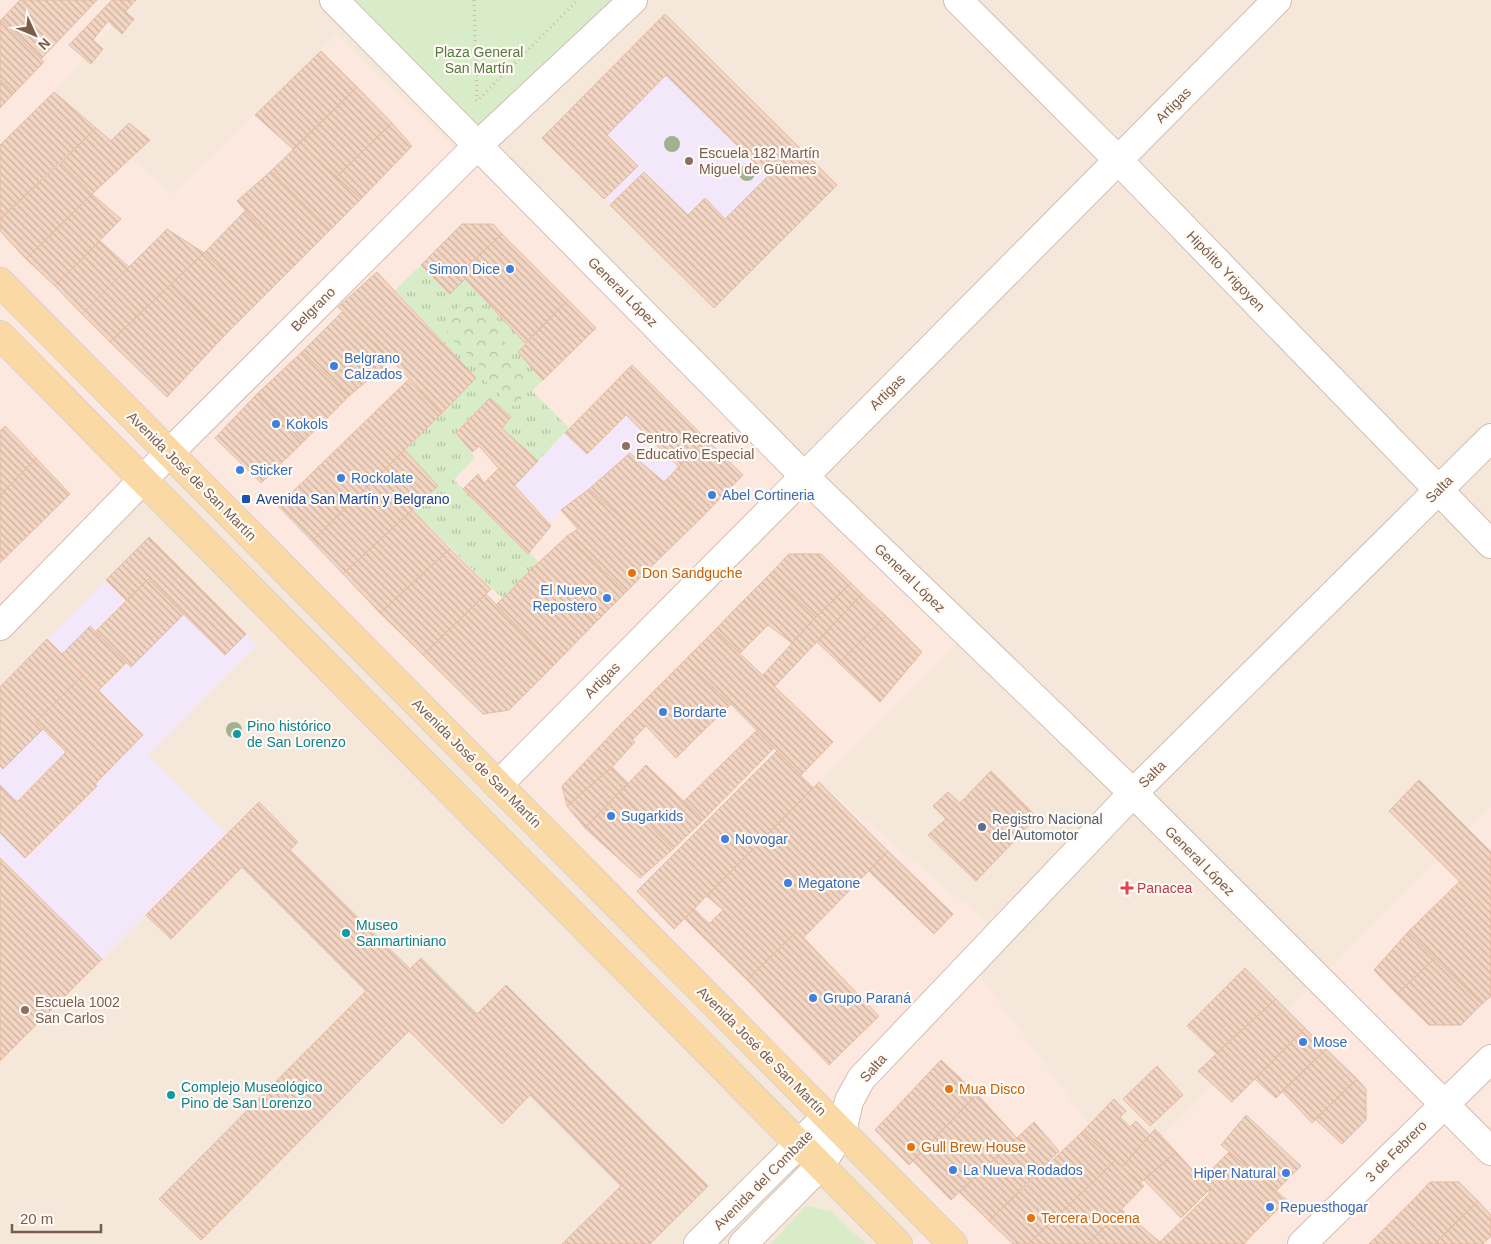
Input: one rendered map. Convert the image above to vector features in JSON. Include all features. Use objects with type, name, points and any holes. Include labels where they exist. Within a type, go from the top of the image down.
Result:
[{"type":"main road","name":"Avenida José de San Martín","points":[[0,282],[953,1244]]},
{"type":"main road","points":[[0,336],[898,1244]]},
{"type":"street","name":"General López","points":[[334,0],[804,476],[1133,793],[1491,1151]]},
{"type":"street","name":"Belgrano","points":[[0,626],[142,480],[477,146],[633,0]]},
{"type":"street","name":"Hipólito Yrigoyen","points":[[958,0],[1118,160],[1491,544]]},
{"type":"street","name":"Artigas","points":[[498,785],[1277,0]]},
{"type":"street","name":"Salta","points":[[835,1124],[861,1079],[1133,793],[1491,438]]},
{"type":"street","name":"3 de Febrero","points":[[1302,1244],[1491,1059]]},
{"type":"street","name":"Avenida del Combate","points":[[698,1244],[799,1144],[835,1124]]},
{"type":"street","name":"Avenida del Combate","points":[[743,1244],[820,1166],[835,1124]]},
{"type":"path","points":[[474,0],[477,146]]},
{"type":"path","points":[[477,101],[578,0]]},
{"type":"path","points":[[470,94],[477,101]]},
{"type":"shaded area","points":[[0,0],[1491,0],[1491,1244],[0,1244]]},
{"type":"shaded area","points":[[0,0],[136,0],[54,92],[173,195],[336,35],[967,633],[819,782],[1000,933],[971,964],[1125,1174],[1491,807],[1491,1244],[907,1244],[934,1226],[169,453],[0,626]]},
{"type":"shaded area","name":"Escuela 182 Martín Miguel de Güemes","points":[[665,14],[837,185],[714,308],[542,138]]},
{"type":"shaded area","name":"Centro Recreativo Educativo Especial","points":[[632,365],[706,439],[664,482],[630,453],[589,489],[561,510],[551,522],[514,486]]},
{"type":"shaded area","points":[[149,537],[257,645],[148,755],[227,833],[0,1061],[0,687]]},
{"type":"green space","name":"Plaza General San Martín","points":[[334,0],[633,0],[477,146]]},
{"type":"green space","points":[[421,265],[466,278],[525,343],[518,352],[543,380],[532,391],[569,428],[538,461],[502,428],[511,417],[490,398],[456,433],[475,458],[454,480],[539,562],[502,598],[412,510],[437,486],[405,450],[476,378],[395,290]]},
{"type":"green space","points":[[468,298],[483,308],[499,328],[512,364],[528,375],[525,393],[516,407],[506,404],[497,391],[485,381],[479,364],[448,336],[445,320]]},
{"type":"green space","points":[[806,1206],[831,1211],[866,1244],[770,1244]]},
{"type":"building","points":[[20,0],[97,0],[41,59],[1,20]]},
{"type":"building","points":[[112,0],[134,19],[122,34],[108,21],[93,40],[103,49],[91,64],[69,45]]},
{"type":"building","points":[[113,0],[136,0],[126,11]]},
{"type":"building","name":"Escuela 182 Martín Miguel de Güemes","points":[[665,14],[837,185],[714,308],[610,205],[644,172],[688,215],[705,198],[725,219],[768,176],[666,75],[607,135],[638,166],[604,199],[542,138]]},
{"type":"building","points":[[1,20],[44,62],[14,93],[0,80]]},
{"type":"building","points":[[321,51],[357,87],[293,149],[255,115]]},
{"type":"building","points":[[0,80],[14,93],[0,108]]},
{"type":"building","points":[[357,87],[392,123],[336,177],[300,143]]},
{"type":"building","points":[[54,92],[96,128],[0,219],[0,145]]},
{"type":"building","points":[[129,123],[150,140],[92,194],[61,163],[96,128],[111,141]]},
{"type":"building","points":[[392,123],[412,146],[361,199],[336,177]]},
{"type":"building","points":[[300,143],[361,199],[330,230],[271,171]]},
{"type":"building","points":[[61,163],[92,194],[26,259],[0,231],[0,219]]},
{"type":"building","points":[[271,171],[330,230],[294,266],[237,201]]},
{"type":"building","points":[[92,194],[121,219],[55,286],[26,259]]},
{"type":"building","points":[[245,211],[294,266],[258,302],[204,253]]},
{"type":"building","points":[[462,224],[493,224],[502,234],[460,273],[437,249]]},
{"type":"building","points":[[167,229],[204,253],[110,342],[82,314]]},
{"type":"building","points":[[502,234],[568,300],[525,343],[460,273]]},
{"type":"building","points":[[100,241],[129,267],[82,314],[55,286]]},
{"type":"building","points":[[437,249],[466,278],[450,294],[421,265]]},
{"type":"building","points":[[204,253],[258,302],[223,337],[170,285]]},
{"type":"building","points":[[377,272],[476,378],[441,414],[392,360],[338,307]]},
{"type":"building","points":[[170,285],[223,337],[167,397],[110,342]]},
{"type":"building","points":[[568,300],[596,328],[543,380],[518,352]]},
{"type":"building","points":[[342,312],[392,360],[349,396],[302,352]]},
{"type":"building","points":[[302,352],[349,396],[303,442],[257,394]]},
{"type":"building","points":[[632,365],[706,439],[679,467],[626,415],[587,454],[565,433]]},
{"type":"building","name":"Rockolate","points":[[408,380],[441,414],[312,541],[278,506]]},
{"type":"building","points":[[257,394],[303,442],[261,483],[215,438]]},
{"type":"building","points":[[490,398],[511,417],[502,428],[538,461],[514,486],[479,446],[472,452],[456,433]]},
{"type":"building","points":[[5,426],[36,458],[0,496],[0,431]]},
{"type":"building","points":[[706,439],[743,475],[700,519],[664,482]]},
{"type":"building","points":[[405,450],[438,486],[343,574],[312,541]]},
{"type":"building","points":[[630,453],[664,482],[700,519],[663,555],[589,489]]},
{"type":"building","points":[[36,458],[70,494],[0,563],[0,496]]},
{"type":"building","points":[[499,468],[551,526],[528,554],[463,489],[478,474],[484,483]]},
{"type":"building","points":[[589,489],[663,555],[626,592],[567,536],[578,529],[561,510]]},
{"type":"building","points":[[412,510],[450,549],[380,613],[343,574]]},
{"type":"building","points":[[567,536],[626,592],[595,623],[535,566]]},
{"type":"building","points":[[149,537],[246,634],[225,655],[148,579],[127,601],[106,580]]},
{"type":"building","points":[[450,549],[491,589],[423,655],[380,613]]},
{"type":"building","points":[[789,554],[821,554],[851,583],[816,617],[770,574]]},
{"type":"building","points":[[535,566],[595,623],[554,665],[496,605]]},
{"type":"building","points":[[770,574],[816,617],[792,643],[768,625],[744,600]]},
{"type":"building","points":[[148,579],[184,614],[131,667],[95,632]]},
{"type":"building","points":[[851,583],[862,594],[775,686],[763,675],[816,617]]},
{"type":"building","points":[[486,594],[554,665],[509,710],[483,714],[423,655]]},
{"type":"building","points":[[862,594],[886,616],[839,663],[817,642]]},
{"type":"building","points":[[744,600],[768,625],[740,653],[715,630]]},
{"type":"building","points":[[886,616],[922,652],[880,702],[839,663]]},
{"type":"building","points":[[90,626],[126,663],[98,691],[62,654]]},
{"type":"building","points":[[715,630],[833,742],[801,775],[731,704],[684,661]]},
{"type":"building","points":[[47,639],[83,675],[36,722],[43,729],[3,769],[0,766],[0,687]]},
{"type":"building","points":[[684,661],[731,704],[701,733],[658,687]]},
{"type":"building","points":[[83,675],[143,735],[95,784],[97,786],[25,858],[0,833],[0,785],[17,802],[66,752],[36,722]]},
{"type":"building","points":[[658,687],[701,733],[676,758],[646,726],[633,739],[619,726]]},
{"type":"building","points":[[619,726],[635,742],[612,767],[567,806],[562,786]]},
{"type":"building","points":[[757,730],[774,748],[703,820],[684,801]]},
{"type":"building","name":"Novogar","points":[[777,751],[813,788],[674,929],[637,891]]},
{"type":"building","points":[[646,765],[703,820],[673,849],[619,793]]},
{"type":"building","points":[[612,767],[628,783],[585,828],[567,806]]},
{"type":"building","name":"Registro Nacional del Automotor","points":[[991,771],[1037,817],[976,881],[928,835],[946,819],[933,806],[948,792],[960,803]]},
{"type":"building","points":[[1419,780],[1491,852],[1491,913],[1389,811]]},
{"type":"building","name":"Megatone","points":[[819,782],[888,851],[803,938],[797,931],[747,980],[685,919],[694,909],[709,924],[723,910],[707,896]]},
{"type":"building","points":[[619,793],[673,849],[640,878],[585,828]]},
{"type":"building","points":[[259,802],[298,842],[290,850],[410,969],[421,958],[477,1014],[506,985],[708,1186],[650,1244],[562,1244],[621,1186],[530,1095],[502,1124],[409,1031],[201,1240],[159,1199],[366,991],[242,867],[171,939],[146,915]]},
{"type":"building","points":[[888,851],[953,914],[934,934],[869,871]]},
{"type":"building","name":"Escuela 1002 San Carlos","points":[[0,858],[102,959],[0,1061]]},
{"type":"building","points":[[1459,882],[1491,913],[1491,996],[1482,1004],[1408,932]]},
{"type":"building","name":"Grupo Paraná","points":[[797,931],[879,1016],[829,1065],[747,980]]},
{"type":"building","points":[[1408,932],[1435,958],[1397,994],[1374,970]]},
{"type":"building","points":[[1435,958],[1482,1004],[1461,1025],[1429,1025],[1397,994]]},
{"type":"building","points":[[1245,968],[1276,999],[1216,1053],[1187,1026]]},
{"type":"building","points":[[1276,999],[1305,1028],[1232,1102],[1198,1071]]},
{"type":"building","points":[[1305,1028],[1326,1049],[1276,1098],[1255,1079]]},
{"type":"building","points":[[1326,1049],[1357,1079],[1312,1123],[1282,1091]]},
{"type":"building","points":[[941,1060],[977,1094],[909,1165],[875,1130]]},
{"type":"building","points":[[1157,1066],[1183,1095],[1150,1126],[1123,1099]]},
{"type":"building","points":[[1357,1079],[1366,1089],[1366,1120],[1342,1144],[1315,1119]]},
{"type":"building","points":[[977,1094],[1017,1138],[951,1200],[913,1161]]},
{"type":"building","points":[[1114,1099],[1126,1111],[1120,1117],[1130,1127],[1136,1121],[1150,1135],[1122,1167],[1082,1132]]},
{"type":"building","points":[[1246,1115],[1301,1166],[1276,1191],[1221,1145]]},
{"type":"building","points":[[1034,1122],[1059,1151],[989,1221],[959,1192]]},
{"type":"building","points":[[1155,1129],[1176,1152],[1140,1183],[1122,1167]]},
{"type":"building","points":[[1082,1132],[1115,1161],[1028,1244],[1013,1244],[989,1221]]},
{"type":"building","points":[[1176,1152],[1210,1189],[1181,1218],[1144,1180]]},
{"type":"building","points":[[1229,1152],[1287,1200],[1251,1236],[1209,1194],[1210,1189],[1201,1180]]},
{"type":"building","points":[[1115,1161],[1144,1186],[1088,1244],[1028,1244]]},
{"type":"building","points":[[1430,1182],[1459,1182],[1478,1201],[1448,1230],[1416,1197]]},
{"type":"building","points":[[1209,1194],[1251,1236],[1244,1244],[1158,1244]]},
{"type":"building","points":[[1416,1197],[1448,1230],[1435,1244],[1409,1244],[1389,1224]]},
{"type":"building","points":[[1478,1201],[1491,1215],[1491,1236],[1483,1244],[1435,1244]]},
{"type":"building","points":[[1122,1210],[1160,1242],[1158,1244],[1088,1244]]},
{"type":"building","points":[[1389,1224],[1409,1244],[1369,1244]]},
{"type":"place","name":"Escuela 182 Martín Miguel de Güemes","points":[[689,161]]},
{"type":"place","name":"Simon Dice","points":[[510,269]]},
{"type":"place","name":"Belgrano Calzados","points":[[334,366]]},
{"type":"place","name":"Kokols","points":[[276,424]]},
{"type":"place","name":"Centro Recreativo Educativo Especial","points":[[626,446]]},
{"type":"place","name":"Sticker","points":[[240,470]]},
{"type":"place","name":"Rockolate","points":[[341,478]]},
{"type":"place","name":"Abel Cortineria","points":[[712,495]]},
{"type":"place","name":"Avenida San Martín y Belgrano","points":[[246,499]]},
{"type":"place","name":"Don Sandguche","points":[[632,573]]},
{"type":"place","name":"El Nuevo Repostero","points":[[607,598]]},
{"type":"place","name":"Bordarte","points":[[663,712]]},
{"type":"place","name":"Pino histórico de San Lorenzo","points":[[237,734]]},
{"type":"place","name":"Sugarkids","points":[[611,816]]},
{"type":"place","name":"Registro Nacional del Automotor","points":[[982,827]]},
{"type":"place","name":"Novogar","points":[[725,839]]},
{"type":"place","name":"Megatone","points":[[788,883]]},
{"type":"place","name":"Panacea","points":[[1127,888]]},
{"type":"place","name":"Museo Sanmartiniano","points":[[346,933]]},
{"type":"place","name":"Grupo Paraná","points":[[813,998]]},
{"type":"place","name":"Escuela 1002 San Carlos","points":[[25,1010]]},
{"type":"place","name":"Mose","points":[[1303,1042]]},
{"type":"place","name":"Mua Disco","points":[[949,1089]]},
{"type":"place","name":"Complejo Museológico Pino de San Lorenzo","points":[[171,1095]]},
{"type":"place","name":"Gull Brew House","points":[[911,1147]]},
{"type":"place","name":"La Nueva Rodados","points":[[953,1170]]},
{"type":"place","name":"Hiper Natural","points":[[1286,1173]]},
{"type":"place","name":"Repuesthogar","points":[[1270,1207]]},
{"type":"place","name":"Tercera Docena","points":[[1031,1218]]}]
